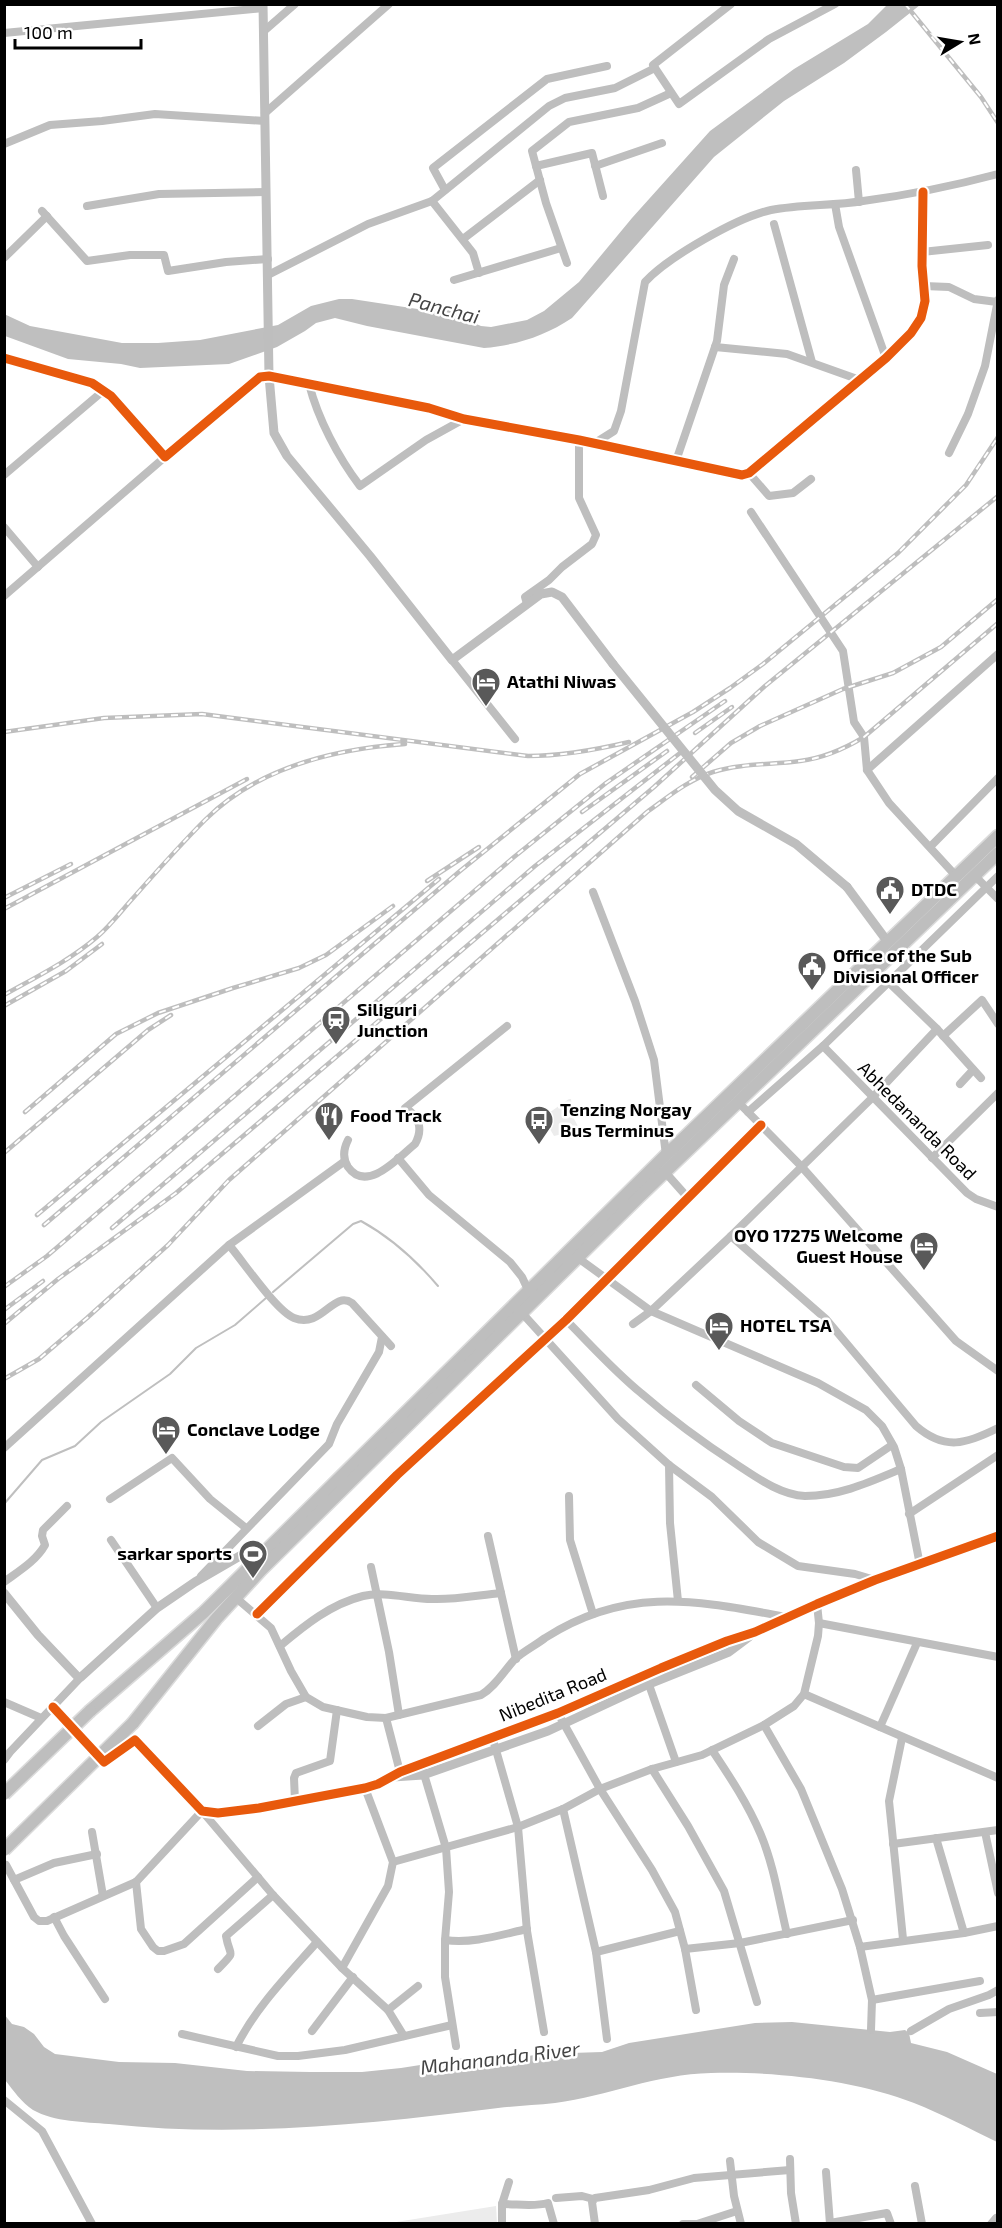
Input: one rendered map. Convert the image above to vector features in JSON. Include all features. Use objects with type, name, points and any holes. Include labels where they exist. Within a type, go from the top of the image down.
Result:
[{"type":"main road","points":[[4,1794],[90,1711],[172,1643],[533,1295],[666,1155],[734,1101],[876,970],[970,870],[998,836]]},
{"type":"main road","points":[[4,1850],[133,1723],[235,1597],[327,1503],[522,1313],[533,1295],[578,1258],[665,1172],[887,941],[956,876],[998,853]]},
{"type":"street","points":[[264,32],[295,4]]},
{"type":"street","points":[[4,144],[50,125],[155,114],[265,117],[389,4]]},
{"type":"street","points":[[731,4],[653,65],[679,104],[769,39],[835,4]]},
{"type":"street","points":[[4,33],[263,6],[269,376],[274,433],[287,456],[370,556],[515,739]]},
{"type":"street","points":[[445,190],[433,168],[526,95],[547,79],[607,66]]},
{"type":"street","points":[[268,275],[368,224],[432,201],[549,106],[565,98],[615,88],[655,68]]},
{"type":"street","points":[[567,263],[532,151],[569,122],[638,108],[671,93]]},
{"type":"street","points":[[595,166],[662,143]]},
{"type":"street","points":[[536,166],[592,153],[603,196]]},
{"type":"street","points":[[856,170],[859,202]]},
{"type":"street","points":[[595,443],[614,431],[621,411],[645,282],[657,270],[746,217],[772,210],[859,202],[923,192],[998,174]]},
{"type":"street","points":[[463,239],[540,180]]},
{"type":"street","points":[[87,206],[159,194],[266,192]]},
{"type":"street","points":[[4,596],[260,377],[269,376],[429,408],[464,419],[595,443],[742,475],[748,473],[886,358],[911,333],[921,318],[925,301],[922,252],[923,192]]},
{"type":"street","points":[[432,201],[473,254],[479,273]]},
{"type":"street","points":[[835,204],[839,227],[886,358]]},
{"type":"street","points":[[4,258],[44,213],[87,261],[130,255],[164,255],[168,271],[226,262],[268,259]]},
{"type":"street","points":[[774,224],[812,362]]},
{"type":"street","points":[[922,252],[988,245]]},
{"type":"street","points":[[454,280],[561,248]]},
{"type":"street","points":[[676,461],[715,347],[724,285],[734,259]]},
{"type":"street","points":[[924,286],[950,287],[974,299],[997,301],[985,366],[968,414],[949,453]]},
{"type":"street","points":[[715,347],[787,354],[860,380]]},
{"type":"street","points":[[5,359],[92,383],[111,396],[165,457]]},
{"type":"street","points":[[309,384],[314,402],[333,441],[360,486],[426,440],[464,419]]},
{"type":"street","points":[[4,475],[103,391]]},
{"type":"street","points":[[527,604],[525,597],[592,544],[596,535],[579,498],[579,440]]},
{"type":"street","points":[[748,473],[769,496],[792,493],[811,478]]},
{"type":"street","points":[[751,512],[843,651],[854,722],[864,737],[867,770],[889,803],[931,846],[956,876]]},
{"type":"street","points":[[4,527],[38,567]]},
{"type":"street","points":[[452,660],[541,594],[552,592],[562,597],[715,790],[738,811],[796,844],[847,887],[887,941]]},
{"type":"street","points":[[867,770],[998,654]]},
{"type":"street","points":[[931,846],[998,778]]},
{"type":"street","points":[[970,870],[998,899]]},
{"type":"street","points":[[748,1112],[823,1046],[998,876]]},
{"type":"street","points":[[593,892],[654,1060],[666,1155]]},
{"type":"street","points":[[876,970],[937,1029],[981,1078]]},
{"type":"street","points":[[943,1036],[982,1000],[998,1024]]},
{"type":"street","points":[[348,1140],[345,1147],[345,1161],[354,1173],[368,1177],[381,1172],[415,1144],[420,1130],[416,1116],[405,1108],[507,1026]]},
{"type":"street","points":[[633,1324],[651,1311],[731,1236],[872,1098],[937,1029]]},
{"type":"street","name":"Abhedananda Road","points":[[823,1046],[967,1193],[998,1207]]},
{"type":"street","points":[[795,1047],[807,1060]]},
{"type":"street","points":[[960,1084],[973,1070]]},
{"type":"street","points":[[932,1158],[998,1093]]},
{"type":"street","points":[[734,1101],[748,1112],[801,1166],[957,1341],[998,1371]]},
{"type":"street","points":[[257,1614],[397,1475],[546,1340],[761,1125]]},
{"type":"street","points":[[398,1158],[429,1196],[510,1262],[533,1295]]},
{"type":"street","points":[[4,1448],[229,1245],[345,1161]]},
{"type":"street","points":[[665,1172],[689,1199]]},
{"type":"street","points":[[731,1236],[826,1319],[916,1426],[929,1437],[941,1442],[953,1443],[998,1428]]},
{"type":"street","points":[[229,1245],[290,1317],[302,1320],[316,1318],[339,1300],[347,1300],[391,1346]]},
{"type":"street","points":[[578,1258],[651,1311],[818,1383],[866,1410],[882,1426],[901,1469],[920,1565]]},
{"type":"street","points":[[522,1313],[618,1419],[669,1465],[712,1497],[758,1542],[794,1564],[855,1574],[875,1580]]},
{"type":"street","points":[[566,1320],[639,1392],[693,1436],[751,1474],[781,1490],[804,1496],[829,1494],[853,1489],[901,1469]]},
{"type":"street","points":[[195,1582],[329,1444],[337,1424],[379,1352],[382,1337]]},
{"type":"street","points":[[696,1385],[739,1421],[772,1443],[844,1467],[858,1468],[892,1445]]},
{"type":"street","points":[[909,1514],[998,1455]]},
{"type":"street","points":[[110,1499],[172,1458],[210,1499],[246,1528]]},
{"type":"street","points":[[669,1465],[670,1523],[678,1601]]},
{"type":"street","points":[[569,1496],[570,1540],[593,1614]]},
{"type":"street","points":[[4,1582],[27,1566],[40,1552],[45,1545],[43,1530],[67,1506]]},
{"type":"street","points":[[488,1536],[516,1659]]},
{"type":"street","name":"Nibedita Road","points":[[202,1811],[218,1813],[295,1801],[378,1784],[400,1772],[492,1736],[647,1679],[727,1641],[755,1632],[875,1580],[998,1536]]},
{"type":"street","points":[[111,1540],[157,1608]]},
{"type":"street","points":[[4,1760],[81,1677],[157,1608],[195,1582],[245,1553],[253,1550],[264,1553]]},
{"type":"street","points":[[371,1567],[389,1652],[399,1715]]},
{"type":"street","points":[[4,1593],[38,1635],[77,1676],[81,1677]]},
{"type":"street","points":[[280,1646],[309,1622],[347,1601],[376,1595],[435,1599],[501,1593]]},
{"type":"street","points":[[235,1597],[271,1628],[306,1697],[323,1707],[367,1717],[386,1718],[480,1695],[489,1689],[516,1659],[547,1638],[593,1614],[638,1602],[678,1601],[788,1617]]},
{"type":"street","points":[[393,1862],[518,1827],[563,1809],[600,1789],[712,1750],[764,1725],[794,1706],[804,1694],[815,1656],[819,1623],[817,1604]]},
{"type":"street","points":[[819,1623],[998,1657]]},
{"type":"street","points":[[880,1727],[916,1643]]},
{"type":"street","points":[[391,1778],[423,1775],[548,1731],[647,1679],[676,1762]]},
{"type":"street","points":[[804,1694],[998,1778]]},
{"type":"street","points":[[258,1726],[286,1704],[306,1697]]},
{"type":"street","points":[[4,1702],[41,1718]]},
{"type":"street","points":[[52,1707],[104,1762],[135,1740],[202,1811],[273,1896],[342,1968],[388,2010],[404,2036]]},
{"type":"street","points":[[295,1801],[294,1778],[296,1773],[330,1761],[334,1748],[337,1710]]},
{"type":"street","points":[[558,1713],[600,1789],[652,1870],[675,1912],[686,1949],[696,2010]]},
{"type":"street","points":[[386,1718],[400,1772]]},
{"type":"street","points":[[764,1725],[801,1789],[853,1920],[872,2000],[871,2030]]},
{"type":"street","points":[[492,1736],[518,1827],[527,1929],[544,2032]]},
{"type":"street","points":[[902,1738],[889,1798],[903,1940]]},
{"type":"street","points":[[712,1750],[741,1794],[761,1835],[771,1864],[787,1934]]},
{"type":"street","points":[[421,1764],[446,1848],[449,1892],[444,1940],[445,1977],[456,2046]]},
{"type":"street","points":[[652,1769],[688,1826],[724,1891],[757,2002]]},
{"type":"street","points":[[342,1968],[388,1886],[393,1862],[365,1788]]},
{"type":"street","points":[[563,1809],[596,1952],[607,2039]]},
{"type":"street","points":[[6,1865],[34,1917],[39,1921],[47,1921],[136,1882],[202,1811]]},
{"type":"street","points":[[893,1844],[998,1830]]},
{"type":"street","points":[[92,1832],[103,1896]]},
{"type":"street","points":[[986,1832],[998,1893]]},
{"type":"street","points":[[936,1838],[964,1933]]},
{"type":"street","points":[[14,1880],[54,1863],[97,1854]]},
{"type":"street","points":[[136,1882],[141,1929],[153,1947],[158,1951],[164,1951],[184,1944],[258,1877]]},
{"type":"street","points":[[218,1970],[232,1952],[226,1936],[273,1896]]},
{"type":"street","points":[[54,1917],[105,1999]]},
{"type":"street","points":[[686,1949],[741,1943],[853,1920]]},
{"type":"street","points":[[860,1947],[964,1933],[998,1926]]},
{"type":"street","points":[[444,1940],[459,1942],[527,1929]]},
{"type":"street","points":[[596,1952],[680,1931]]},
{"type":"street","points":[[236,2047],[270,1995],[317,1942]]},
{"type":"street","points":[[312,2031],[352,1977]]},
{"type":"street","points":[[872,2000],[980,1981]]},
{"type":"street","points":[[388,2010],[417,1986]]},
{"type":"street","points":[[911,2031],[949,2009],[998,1990]]},
{"type":"street","points":[[980,2013],[998,2012]]},
{"type":"street","points":[[182,2034],[278,2056],[298,2056],[320,2054],[452,2025]]},
{"type":"street","points":[[4,2100],[42,2131],[92,2223]]},
{"type":"street","points":[[790,2159],[791,2193],[796,2223]]},
{"type":"street","points":[[730,2161],[737,2211],[741,2223]]},
{"type":"street","points":[[556,2199],[582,2196],[593,2199],[649,2190],[694,2178],[790,2170]]},
{"type":"street","points":[[826,2172],[830,2223],[887,2213],[891,2223]]},
{"type":"street","points":[[502,2223],[502,2204],[509,2182]]},
{"type":"street","points":[[915,2186],[921,2223]]},
{"type":"street","points":[[593,2199],[596,2223]]},
{"type":"street","points":[[502,2204],[548,2203],[554,2223]]},
{"type":"street","points":[[683,2223],[696,2223],[737,2211]]},
{"type":"shaded area","points":[[887,5],[920,5],[844,63],[784,101],[714,157],[572,318],[541,335],[508,345],[484,348],[335,318],[316,323],[277,347],[229,364],[140,368],[68,359],[5,336],[4,314],[30,326],[122,343],[200,340],[278,325],[311,306],[339,299],[424,310],[445,309],[460,313],[469,321],[481,326],[491,327],[527,320],[544,311],[579,282],[632,218],[710,131],[794,69],[868,24]]},
{"type":"shaded area","points":[[571,1099],[573,1117],[580,1130],[554,1136],[543,1117]]},
{"type":"shaded area","points":[[4,2014],[12,2024],[24,2027],[34,2034],[44,2047],[55,2054],[119,2062],[175,2063],[247,2071],[362,2072],[465,2058],[509,2059],[541,2054],[602,2052],[629,2043],[755,2023],[792,2022],[890,2032],[905,2030],[909,2033],[911,2043],[947,2052],[997,2074],[997,2142],[924,2107],[867,2088],[814,2079],[735,2073],[671,2077],[555,2103],[353,2124],[206,2130],[70,2121],[50,2117],[33,2110],[21,2100],[5,2080]]},
{"type":"shaded area","points":[[496,2206],[497,2223],[390,2223]]},
{"type":"waterway","points":[[273,1292],[353,1224],[361,1221],[403,1250],[438,1286]]},
{"type":"waterway","points":[[4,1504],[42,1460],[75,1446],[101,1422],[170,1374],[196,1348],[235,1325],[266,1298]]},
{"type":"railway","points":[[905,4],[981,97],[998,123]]},
{"type":"railway","points":[[44,1225],[460,871],[580,774],[693,712],[730,688],[763,664],[898,553],[966,485],[998,437]]},
{"type":"railway","points":[[4,1324],[58,1279],[176,1193],[654,787],[765,686],[998,496]]},
{"type":"railway","points":[[692,777],[731,743],[760,726],[843,689],[893,673],[941,647],[998,599]]},
{"type":"railway","points":[[4,1379],[39,1359],[87,1318],[168,1245],[229,1180],[647,812],[704,775],[724,769],[809,760],[834,752],[864,737],[998,623]]},
{"type":"railway","points":[[4,1287],[47,1256],[514,857],[606,783],[725,701]]},
{"type":"railway","points":[[695,733],[732,707]]},
{"type":"railway","points":[[4,732],[104,718],[202,714],[528,756],[579,752],[629,742]]},
{"type":"railway","points":[[4,995],[64,961],[97,937],[205,820],[248,787],[298,764],[351,751],[405,744]]},
{"type":"railway","points":[[582,812],[667,751]]},
{"type":"railway","points":[[112,1228],[535,866],[680,753]]},
{"type":"railway","points":[[4,909],[247,779]]},
{"type":"railway","points":[[427,881],[479,847]]},
{"type":"railway","points":[[4,898],[71,864]]},
{"type":"railway","points":[[37,1215],[439,879]]},
{"type":"railway","points":[[25,1112],[116,1034],[158,1013],[299,968],[326,955],[393,906]]},
{"type":"railway","points":[[4,1006],[66,971],[102,944]]},
{"type":"railway","points":[[4,1153],[148,1030],[171,1015]]},
{"type":"railway","points":[[4,1310],[43,1281]]},
{"type":"cycle path","points":[[4,358],[92,383],[111,396],[165,457],[260,377],[269,376],[429,408],[464,419],[579,440],[742,475],[749,473],[886,358],[911,333],[921,318],[925,301],[922,266],[923,192]]},
{"type":"cycle path","points":[[257,1614],[397,1475],[566,1320],[761,1125]]},
{"type":"cycle path","points":[[53,1707],[104,1762],[135,1740],[202,1811],[218,1813],[259,1808],[378,1784],[400,1772],[558,1713],[875,1580],[998,1536]]},
{"type":"place","name":"Atathi Niwas","points":[[486,708]]},
{"type":"place","name":"DTDC","points":[[890,916]]},
{"type":"place","name":"Office of the Sub Divisional Officer","points":[[812,992]]},
{"type":"place","name":"Siliguri Junction","points":[[336,1046]]},
{"type":"place","name":"Food Track","points":[[329,1142]]},
{"type":"place","name":"Tenzing Norgay Bus Terminus","points":[[539,1146]]},
{"type":"place","name":"OYO 17275 Welcome Guest House","points":[[924,1272]]},
{"type":"place","name":"HOTEL TSA","points":[[719,1352]]},
{"type":"place","name":"Conclave Lodge","points":[[166,1456]]},
{"type":"place","name":"sarkar sports","points":[[253,1580]]},
{"type":"water label","name":"Panchai","points":[[444,308]]},
{"type":"water label","name":"Mahananda River","points":[[500,2058]]}]
